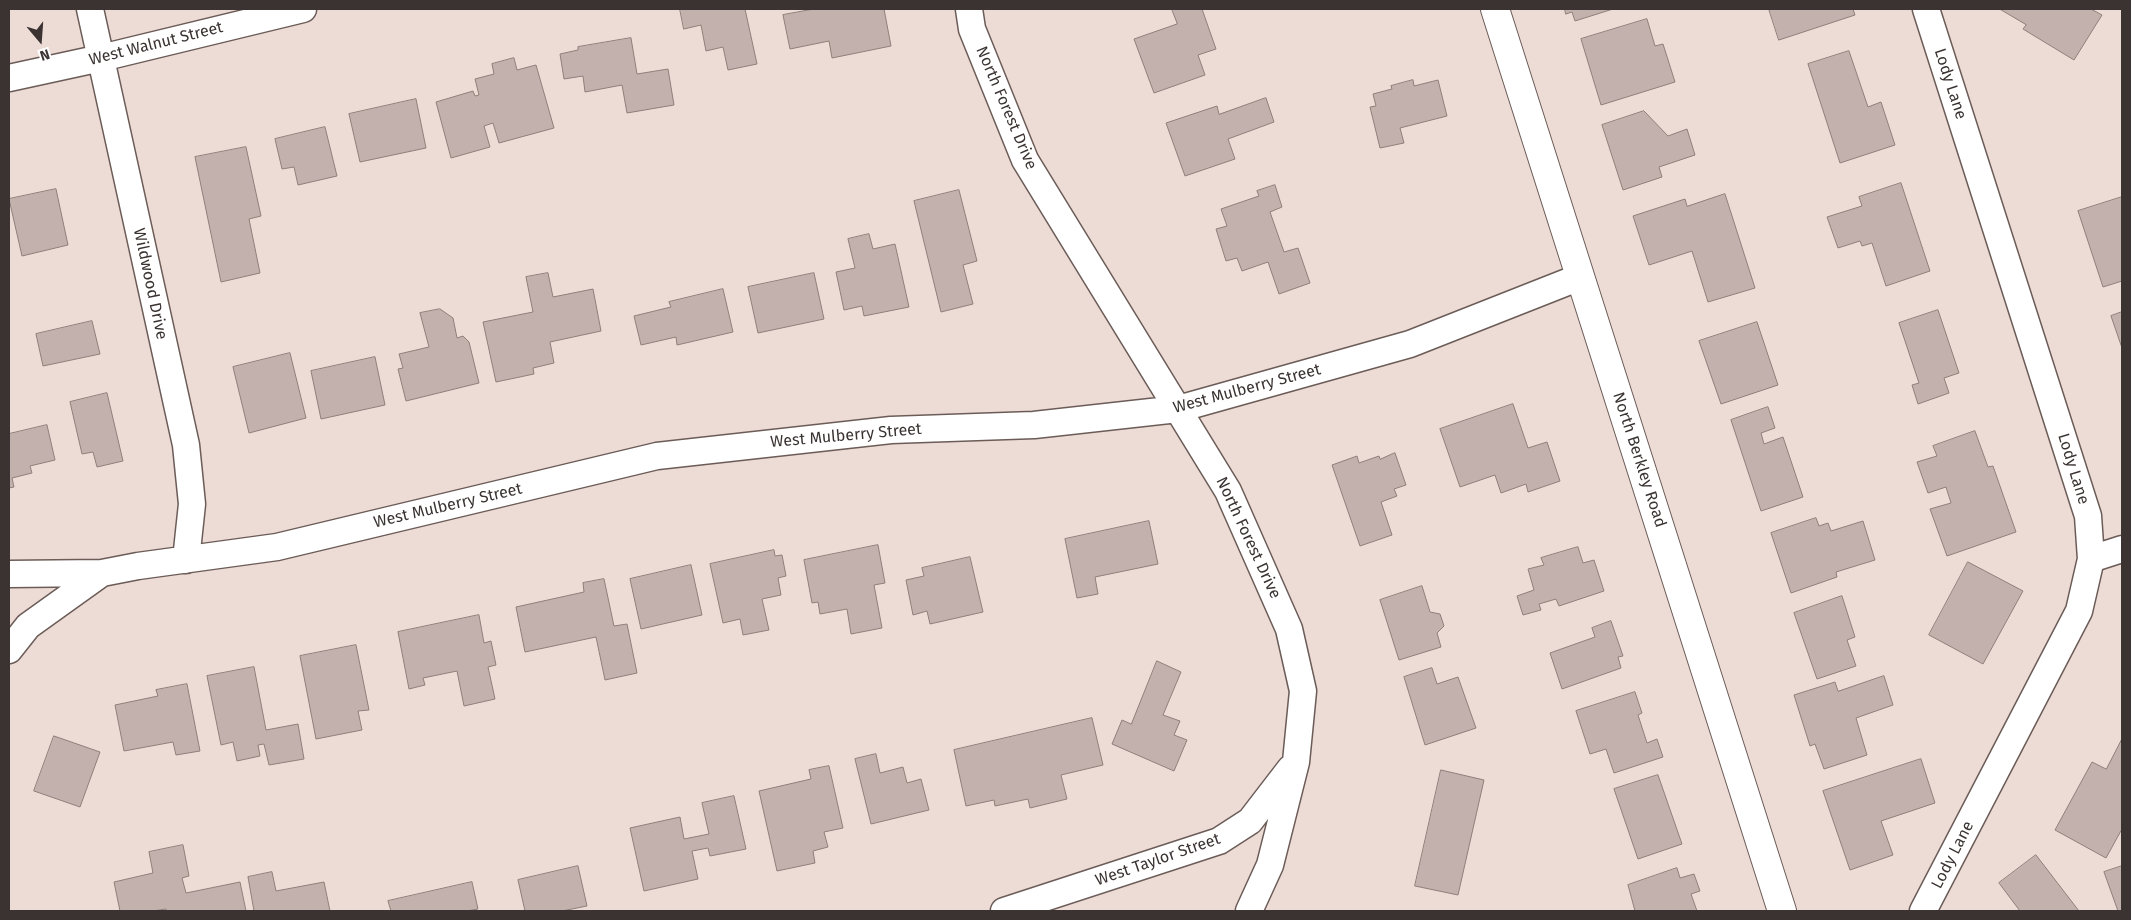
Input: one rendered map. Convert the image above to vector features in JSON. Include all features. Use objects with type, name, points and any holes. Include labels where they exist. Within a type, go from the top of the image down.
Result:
[{"type":"street","name":"Wildwood Drive","points":[[90,9],[186,445],[192,504],[186,560]]},
{"type":"street","name":"West Walnut Street","points":[[9,78],[101,58],[303,9]]},
{"type":"street","name":"North Forest Drive","points":[[969,9],[972,29],[1025,160],[1228,490],[1289,629],[1303,691],[1296,762],[1270,865],[1250,911]]},
{"type":"street","name":"North Berkley Road","points":[[1495,9],[1782,911]]},
{"type":"street","name":"Lody Lane","points":[[1923,911],[2079,612],[2091,559],[2088,516],[1926,9]]},
{"type":"street","name":"West Mulberry Street","points":[[9,574],[102,573],[138,566],[276,547],[657,456],[891,430],[1034,425],[1178,410],[1410,344],[1580,277]]},
{"type":"street","points":[[2091,559],[2122,549]]},
{"type":"street","name":"West Mulberry Street","points":[[9,650],[28,626],[102,573]]},
{"type":"street","name":"West Taylor Street","points":[[1012,909],[1219,841],[1250,821],[1296,762]]},
{"type":"street","name":"West Taylor Street","points":[[1012,909],[1042,907],[1054,911]]},
{"type":"building","points":[[680,9],[745,9],[757,64],[728,70],[723,47],[706,51],[701,25],[684,29]]},
{"type":"building","points":[[814,9],[884,9],[891,46],[832,58],[829,41],[790,49],[783,15]]},
{"type":"building","points":[[1172,9],[1202,9],[1216,49],[1198,55],[1205,75],[1154,93],[1134,39],[1177,24]]},
{"type":"building","points":[[1565,9],[1613,9],[1575,21],[1572,12],[1566,14]]},
{"type":"building","points":[[1769,9],[1853,9],[1855,15],[1779,40]]},
{"type":"building","points":[[2000,9],[2091,9],[2102,15],[2074,60],[2023,29],[2026,25]]},
{"type":"building","points":[[1647,19],[1655,46],[1663,44],[1675,82],[1601,105],[1581,39]]},
{"type":"building","points":[[631,38],[637,74],[668,69],[674,105],[627,113],[622,85],[585,92],[583,76],[564,79],[560,54],[578,50],[578,47]]},
{"type":"building","points":[[1849,51],[1868,107],[1881,102],[1895,145],[1840,163],[1808,64]]},
{"type":"building","points":[[514,58],[517,70],[536,65],[554,128],[499,143],[493,123],[484,126],[490,147],[451,158],[436,102],[473,91],[475,96],[479,95],[475,79],[494,74],[492,64]]},
{"type":"building","points":[[1413,80],[1414,86],[1438,80],[1447,116],[1400,128],[1404,143],[1380,148],[1370,107],[1376,106],[1373,94],[1392,89],[1391,86]]},
{"type":"building","points":[[1266,98],[1274,122],[1228,139],[1235,159],[1185,176],[1166,123],[1217,106],[1219,114]]},
{"type":"building","points":[[416,99],[426,148],[360,162],[349,114]]},
{"type":"building","points":[[1644,111],[1668,136],[1687,129],[1695,155],[1659,167],[1662,177],[1623,190],[1602,125]]},
{"type":"building","points":[[325,127],[337,176],[298,185],[294,167],[282,169],[275,139]]},
{"type":"building","points":[[246,147],[261,216],[249,219],[260,273],[221,282],[195,157]]},
{"type":"building","points":[[1901,183],[1930,271],[1886,286],[1872,243],[1862,246],[1860,241],[1838,248],[1827,217],[1862,206],[1859,197]]},
{"type":"building","points":[[1275,185],[1282,207],[1270,212],[1284,252],[1298,248],[1310,283],[1279,294],[1268,262],[1242,271],[1237,258],[1226,261],[1216,229],[1227,226],[1221,209],[1259,196],[1257,191]]},
{"type":"building","points":[[56,189],[68,245],[22,256],[9,199]]},
{"type":"building","points":[[959,190],[977,261],[963,265],[973,304],[941,312],[914,201]]},
{"type":"building","points":[[1725,194],[1755,288],[1708,302],[1692,251],[1649,265],[1633,216],[1685,199],[1687,206]]},
{"type":"building","points":[[2122,197],[2122,281],[2103,287],[2078,211]]},
{"type":"building","points":[[869,234],[873,249],[895,244],[909,307],[864,316],[862,306],[844,310],[836,272],[855,268],[848,239]]},
{"type":"building","points":[[548,273],[553,297],[593,289],[601,331],[550,342],[554,363],[533,368],[534,374],[496,382],[483,322],[533,312],[526,277]]},
{"type":"building","points":[[814,273],[824,319],[758,333],[748,287]]},
{"type":"building","points":[[723,289],[733,332],[677,345],[676,337],[641,345],[634,316],[671,307],[669,302]]},
{"type":"building","points":[[440,309],[453,318],[457,338],[463,336],[469,342],[479,383],[406,401],[398,369],[403,368],[399,354],[429,347],[420,313]]},
{"type":"building","points":[[1938,310],[1959,373],[1944,378],[1949,393],[1918,404],[1912,385],[1919,383],[1899,323]]},
{"type":"building","points":[[2122,312],[2122,348],[2111,316]]},
{"type":"building","points":[[92,321],[100,354],[43,366],[36,334]]},
{"type":"building","points":[[1757,322],[1778,385],[1721,404],[1699,341]]},
{"type":"building","points":[[290,353],[306,418],[249,433],[233,367]]},
{"type":"building","points":[[375,357],[385,405],[321,419],[311,371]]},
{"type":"building","points":[[107,393],[123,461],[97,467],[93,452],[82,454],[70,402]]},
{"type":"building","points":[[1513,404],[1528,448],[1547,442],[1560,481],[1528,492],[1526,484],[1501,493],[1495,475],[1460,487],[1440,429]]},
{"type":"building","points":[[1768,407],[1775,428],[1761,433],[1764,444],[1783,437],[1803,497],[1761,511],[1731,420]]},
{"type":"building","points":[[47,425],[55,460],[30,466],[32,473],[12,478],[14,487],[9,488],[9,434]]},
{"type":"building","points":[[1975,431],[1988,467],[1993,466],[2016,532],[1947,556],[1930,509],[1951,503],[1946,487],[1928,493],[1917,462],[1937,456],[1933,446]]},
{"type":"building","points":[[1395,453],[1406,485],[1394,489],[1397,496],[1381,502],[1392,535],[1360,546],[1332,465],[1357,456],[1359,463],[1379,456],[1380,459]]},
{"type":"building","points":[[1816,518],[1819,526],[1828,523],[1831,531],[1863,521],[1875,560],[1836,572],[1837,577],[1791,593],[1771,533]]},
{"type":"building","points":[[1149,521],[1158,564],[1095,577],[1098,594],[1077,598],[1065,539]]},
{"type":"building","points":[[878,545],[885,583],[874,585],[882,628],[851,634],[847,609],[820,614],[818,602],[812,603],[804,560]]},
{"type":"building","points":[[1578,547],[1583,563],[1594,560],[1604,591],[1559,606],[1556,599],[1539,604],[1541,610],[1523,615],[1517,596],[1534,590],[1528,569],[1544,565],[1541,558]]},
{"type":"building","points":[[774,550],[775,556],[782,555],[786,576],[778,578],[781,595],[762,599],[769,630],[743,635],[740,619],[723,623],[710,564]]},
{"type":"building","points":[[970,557],[983,612],[930,624],[927,611],[913,615],[906,580],[924,576],[922,568]]},
{"type":"building","points":[[1968,562],[2023,591],[1983,664],[1929,635]]},
{"type":"building","points":[[691,565],[702,615],[641,629],[630,579]]},
{"type":"building","points":[[604,579],[614,626],[627,624],[637,673],[605,680],[596,637],[525,652],[516,607],[584,592],[583,583]]},
{"type":"building","points":[[1422,586],[1430,612],[1440,614],[1444,626],[1437,633],[1441,647],[1399,660],[1380,600]]},
{"type":"building","points":[[1842,596],[1855,637],[1847,640],[1856,666],[1817,679],[1794,613]]},
{"type":"building","points":[[479,615],[484,643],[491,641],[496,665],[488,667],[495,699],[464,706],[457,671],[423,678],[425,685],[409,689],[398,632]]},
{"type":"building","points":[[1611,621],[1623,656],[1618,657],[1621,668],[1562,689],[1550,653],[1595,637],[1592,628]]},
{"type":"building","points":[[356,645],[369,710],[358,711],[362,730],[316,739],[300,656]]},
{"type":"building","points":[[1157,661],[1181,672],[1163,715],[1180,721],[1174,735],[1187,740],[1174,771],[1112,744],[1122,720],[1131,724]]},
{"type":"building","points":[[254,667],[266,730],[298,724],[304,759],[269,765],[264,744],[258,745],[260,756],[237,761],[233,742],[221,745],[207,676]]},
{"type":"building","points":[[1432,668],[1437,684],[1458,677],[1476,728],[1425,745],[1404,677]]},
{"type":"building","points":[[1884,676],[1893,705],[1856,718],[1867,755],[1824,769],[1815,744],[1810,746],[1794,695],[1835,682],[1838,691]]},
{"type":"building","points":[[187,684],[200,751],[176,755],[173,742],[124,751],[115,705],[158,696],[156,690]]},
{"type":"building","points":[[1635,692],[1642,713],[1638,715],[1647,743],[1657,739],[1663,757],[1614,773],[1606,749],[1590,754],[1576,711]]},
{"type":"building","points":[[1092,718],[1103,765],[1061,775],[1067,799],[1030,808],[1028,799],[995,806],[994,800],[966,806],[954,750]]},
{"type":"building","points":[[54,736],[100,752],[80,807],[34,791]]},
{"type":"building","points":[[2122,739],[2122,829],[2106,858],[2055,830],[2092,762],[2106,769]]},
{"type":"building","points":[[876,754],[880,773],[903,767],[907,783],[921,779],[929,810],[871,824],[855,759]]},
{"type":"building","points":[[1921,759],[1935,803],[1881,821],[1893,855],[1850,870],[1823,791]]},
{"type":"building","points":[[829,766],[843,828],[824,832],[828,847],[813,851],[815,863],[777,871],[759,791],[811,779],[809,770]]},
{"type":"building","points":[[1441,770],[1484,780],[1458,895],[1415,886]]},
{"type":"building","points":[[1658,775],[1682,844],[1638,859],[1614,789]]},
{"type":"building","points":[[734,796],[746,849],[710,856],[708,848],[692,851],[698,879],[644,891],[630,828],[680,817],[684,839],[709,834],[702,803]]},
{"type":"building","points":[[183,845],[189,876],[182,878],[186,893],[240,882],[246,911],[167,911],[166,909],[120,911],[114,882],[153,873],[149,852]]},
{"type":"building","points":[[2036,855],[2079,911],[2020,911],[1999,883]]},
{"type":"building","points":[[578,866],[587,906],[562,911],[525,911],[518,880]]},
{"type":"building","points":[[2122,866],[2122,911],[2118,911],[2104,872]]},
{"type":"building","points":[[1677,868],[1680,878],[1694,874],[1700,891],[1691,894],[1697,911],[1635,911],[1628,885]]},
{"type":"building","points":[[272,872],[276,891],[324,882],[330,911],[254,911],[248,877]]},
{"type":"building","points":[[472,882],[478,909],[467,911],[391,911],[388,901]]}]
